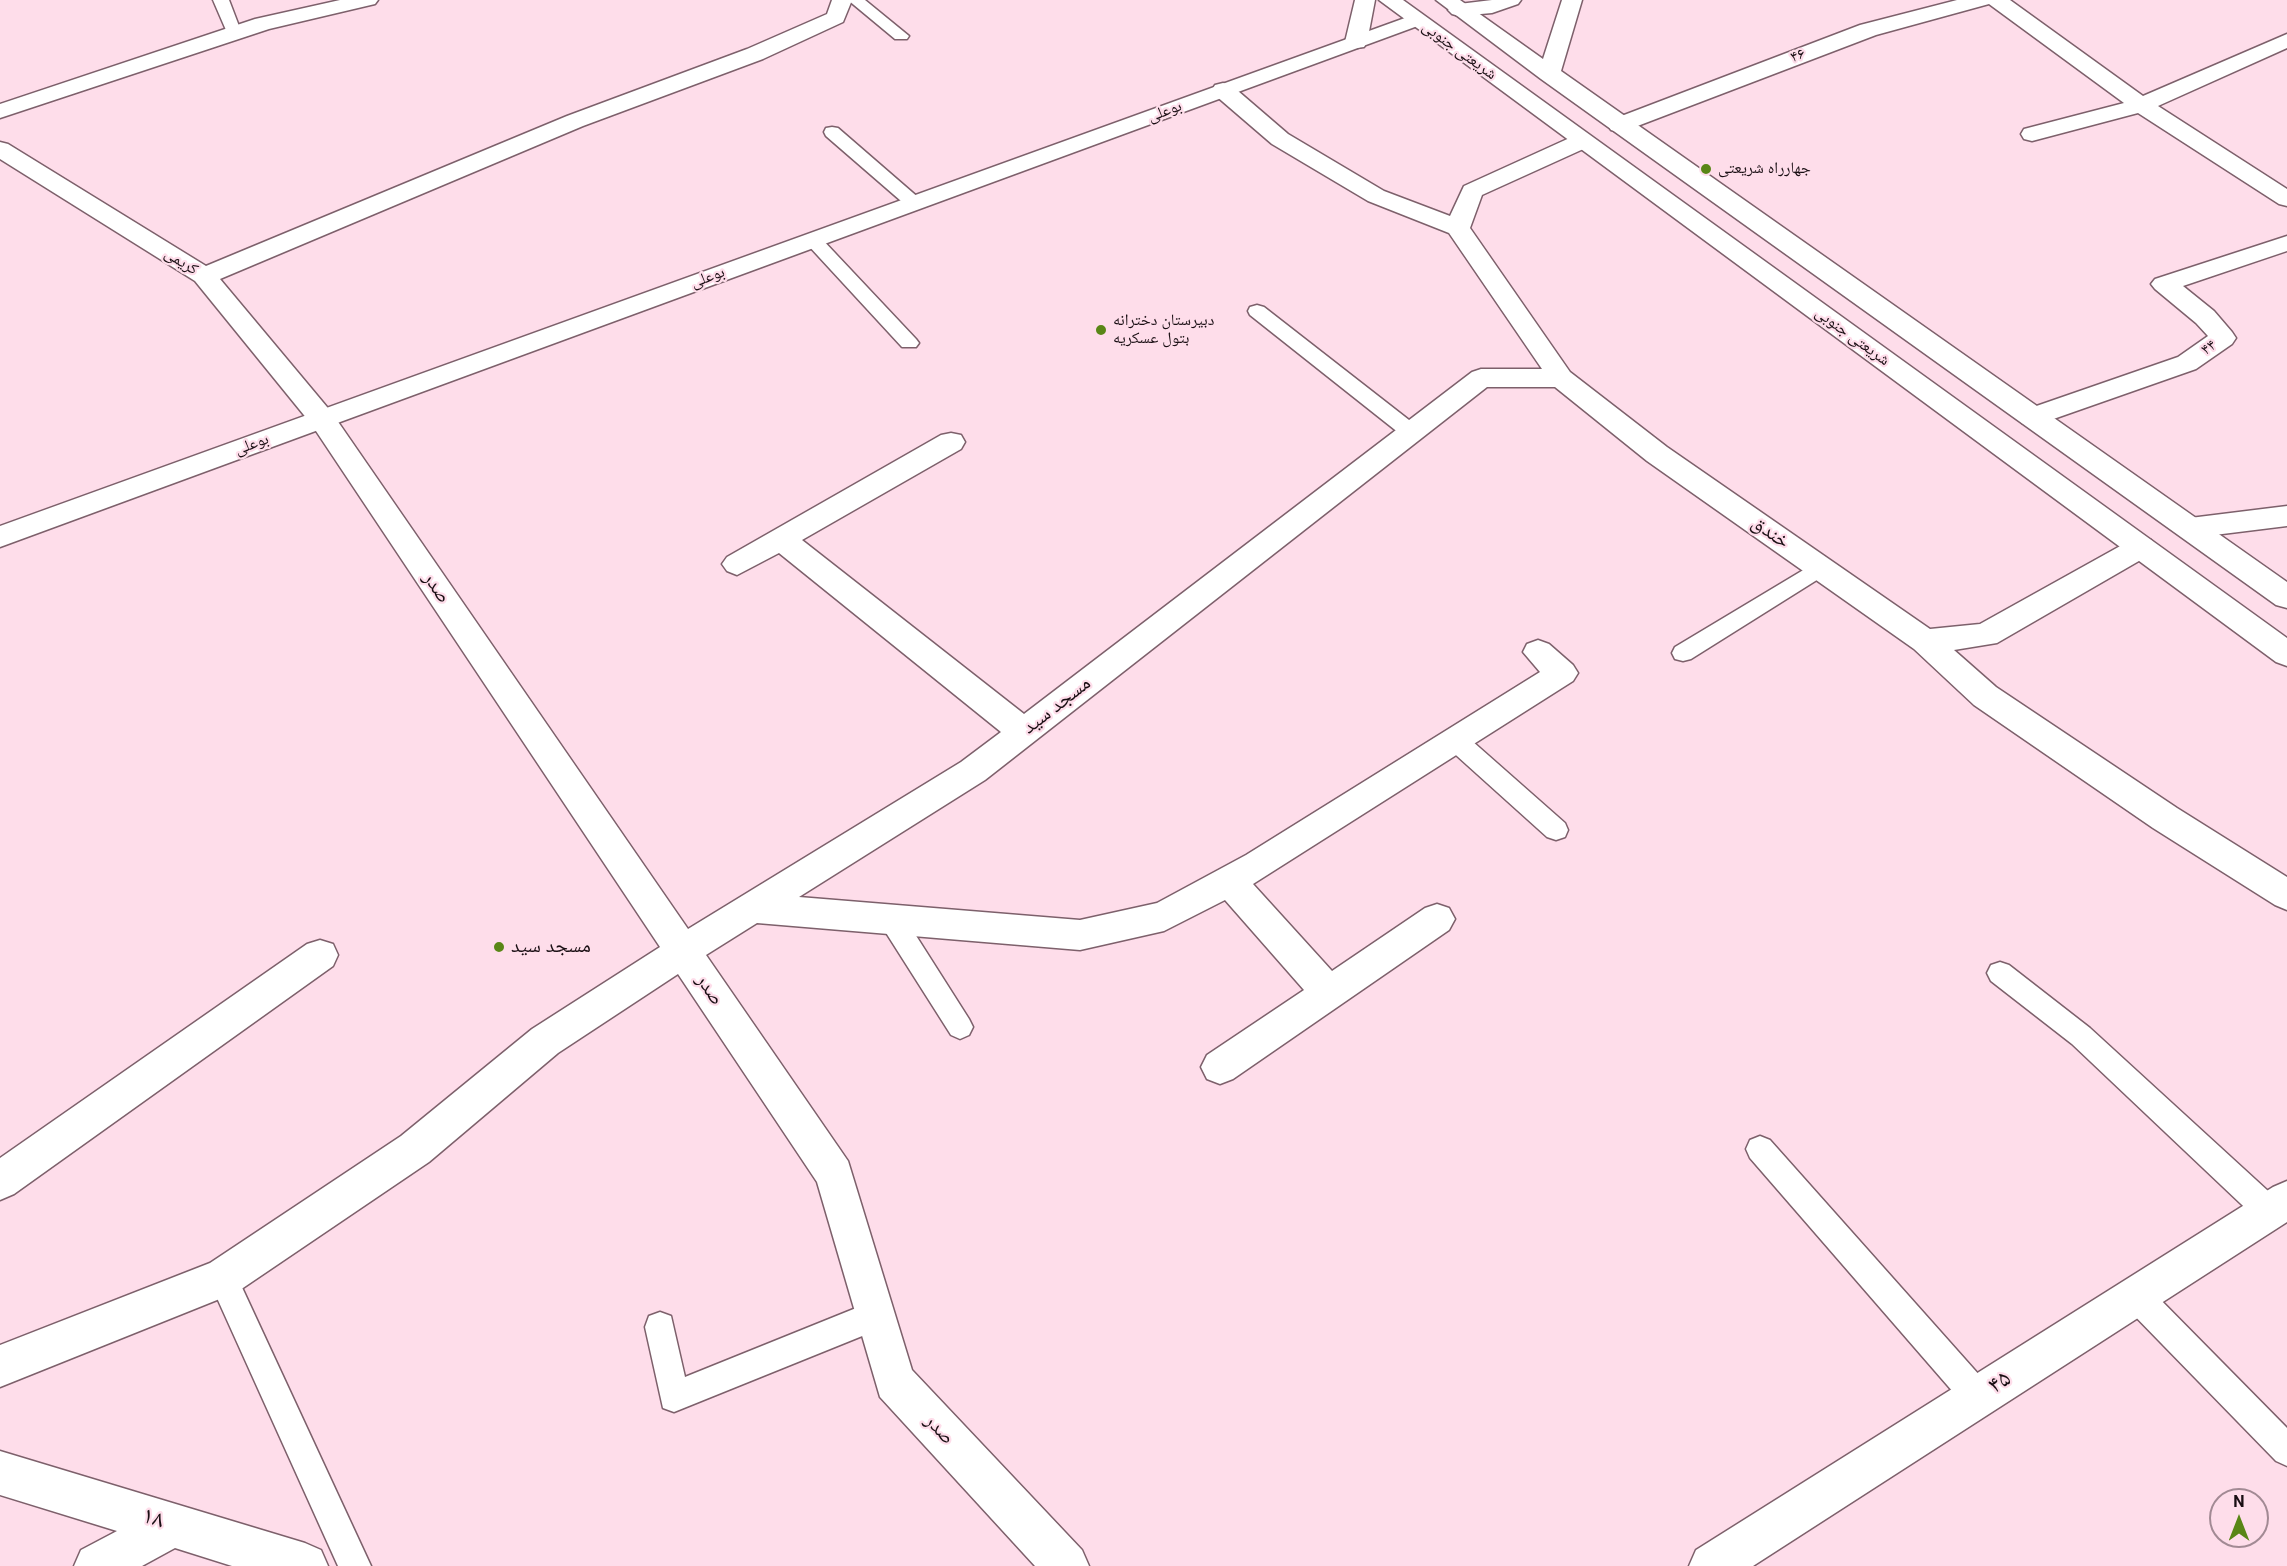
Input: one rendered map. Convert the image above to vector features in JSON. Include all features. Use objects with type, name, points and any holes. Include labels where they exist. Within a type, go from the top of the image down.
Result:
[{"type":"street","points":[[0,111],[262,24],[368,0]]},
{"type":"street","points":[[204,276],[575,121],[755,54],[836,18],[842,0]]},
{"type":"street","points":[[1356,42],[1365,0]]},
{"type":"street","name":"شریعتی جنوبی","points":[[1389,0],[2287,654]]},
{"type":"street","name":"بوعلی","points":[[0,537],[1458,3],[1492,7],[1510,0]]},
{"type":"street","points":[[1549,74],[1572,0]]},
{"type":"street","name":"۴۶","points":[[1619,125],[1868,30],[1982,0]]},
{"type":"street","points":[[1997,0],[2141,105],[2287,199]]},
{"type":"street","name":"شریعتی جنوبی","points":[[1458,3],[1619,125],[2287,597]]},
{"type":"street","points":[[2032,134],[2141,105],[2287,40]]},
{"type":"street","points":[[1223,90],[1280,139],[1376,196],[1458,228],[1472,191],[1582,141]]},
{"type":"street","name":"کریمی","points":[[0,149],[204,276],[322,419]]},
{"type":"street","name":"خندق","points":[[1458,228],[1561,378],[1656,454],[1925,641],[1985,696],[2165,818],[2287,895]]},
{"type":"street","name":"۴۴","points":[[2032,417],[2187,363],[2223,338],[2205,317],[2164,284],[2287,243]]},
{"type":"street","points":[[1411,432],[1481,378],[1561,378]]},
{"type":"street","name":"صدر","points":[[322,419],[834,1174],[896,1382],[1066,1566]]},
{"type":"street","name":"مسجد سید","points":[[0,1366],[223,1278],[415,1149],[545,1041],[751,908],[974,771],[1411,432]]},
{"type":"street","points":[[737,564],[951,442]]},
{"type":"street","points":[[2190,528],[2287,516]]},
{"type":"street","points":[[780,539],[1024,732]]},
{"type":"street","points":[[1925,641],[1986,635],[2140,548]]},
{"type":"street","points":[[751,908],[1080,935],[1164,916],[1229,881],[1562,673],[1538,652]]},
{"type":"street","points":[[1229,881],[1329,993]]},
{"type":"street","points":[[1220,1067],[1437,919]]},
{"type":"street","points":[[0,1181],[320,955]]},
{"type":"street","name":"۴۵","points":[[1712,1566],[2278,1206]]},
{"type":"street","name":"۱۸","points":[[0,1473],[305,1566]]},
{"type":"street","points":[[97,1566],[173,1525]]},
{"type":"lane","points":[[221,0],[234,34]]},
{"type":"lane","points":[[856,0],[901,36]]},
{"type":"lane","points":[[832,132],[914,203]]},
{"type":"lane","points":[[813,240],[909,343]]},
{"type":"lane","points":[[1257,311],[1411,432]]},
{"type":"lane","points":[[1683,653],[1820,568]]},
{"type":"lane","points":[[1455,740],[1556,830]]},
{"type":"lane","points":[[892,920],[960,1027]]},
{"type":"lane","points":[[2000,973],[2081,1036],[2278,1206]]},
{"type":"lane","points":[[1760,1149],[1978,1397]]},
{"type":"lane","points":[[223,1278],[355,1566]]},
{"type":"lane","points":[[2136,1296],[2287,1450]]},
{"type":"lane","points":[[660,1327],[674,1397],[876,1315]]},
{"type":"place","name":"جهارراه شریعتی","points":[[1706,169]]},
{"type":"place","name":"دبیرستان دخترانه بتول عسکریه","points":[[1101,330]]},
{"type":"place","name":"مسجد سید","points":[[499,947]]}]
